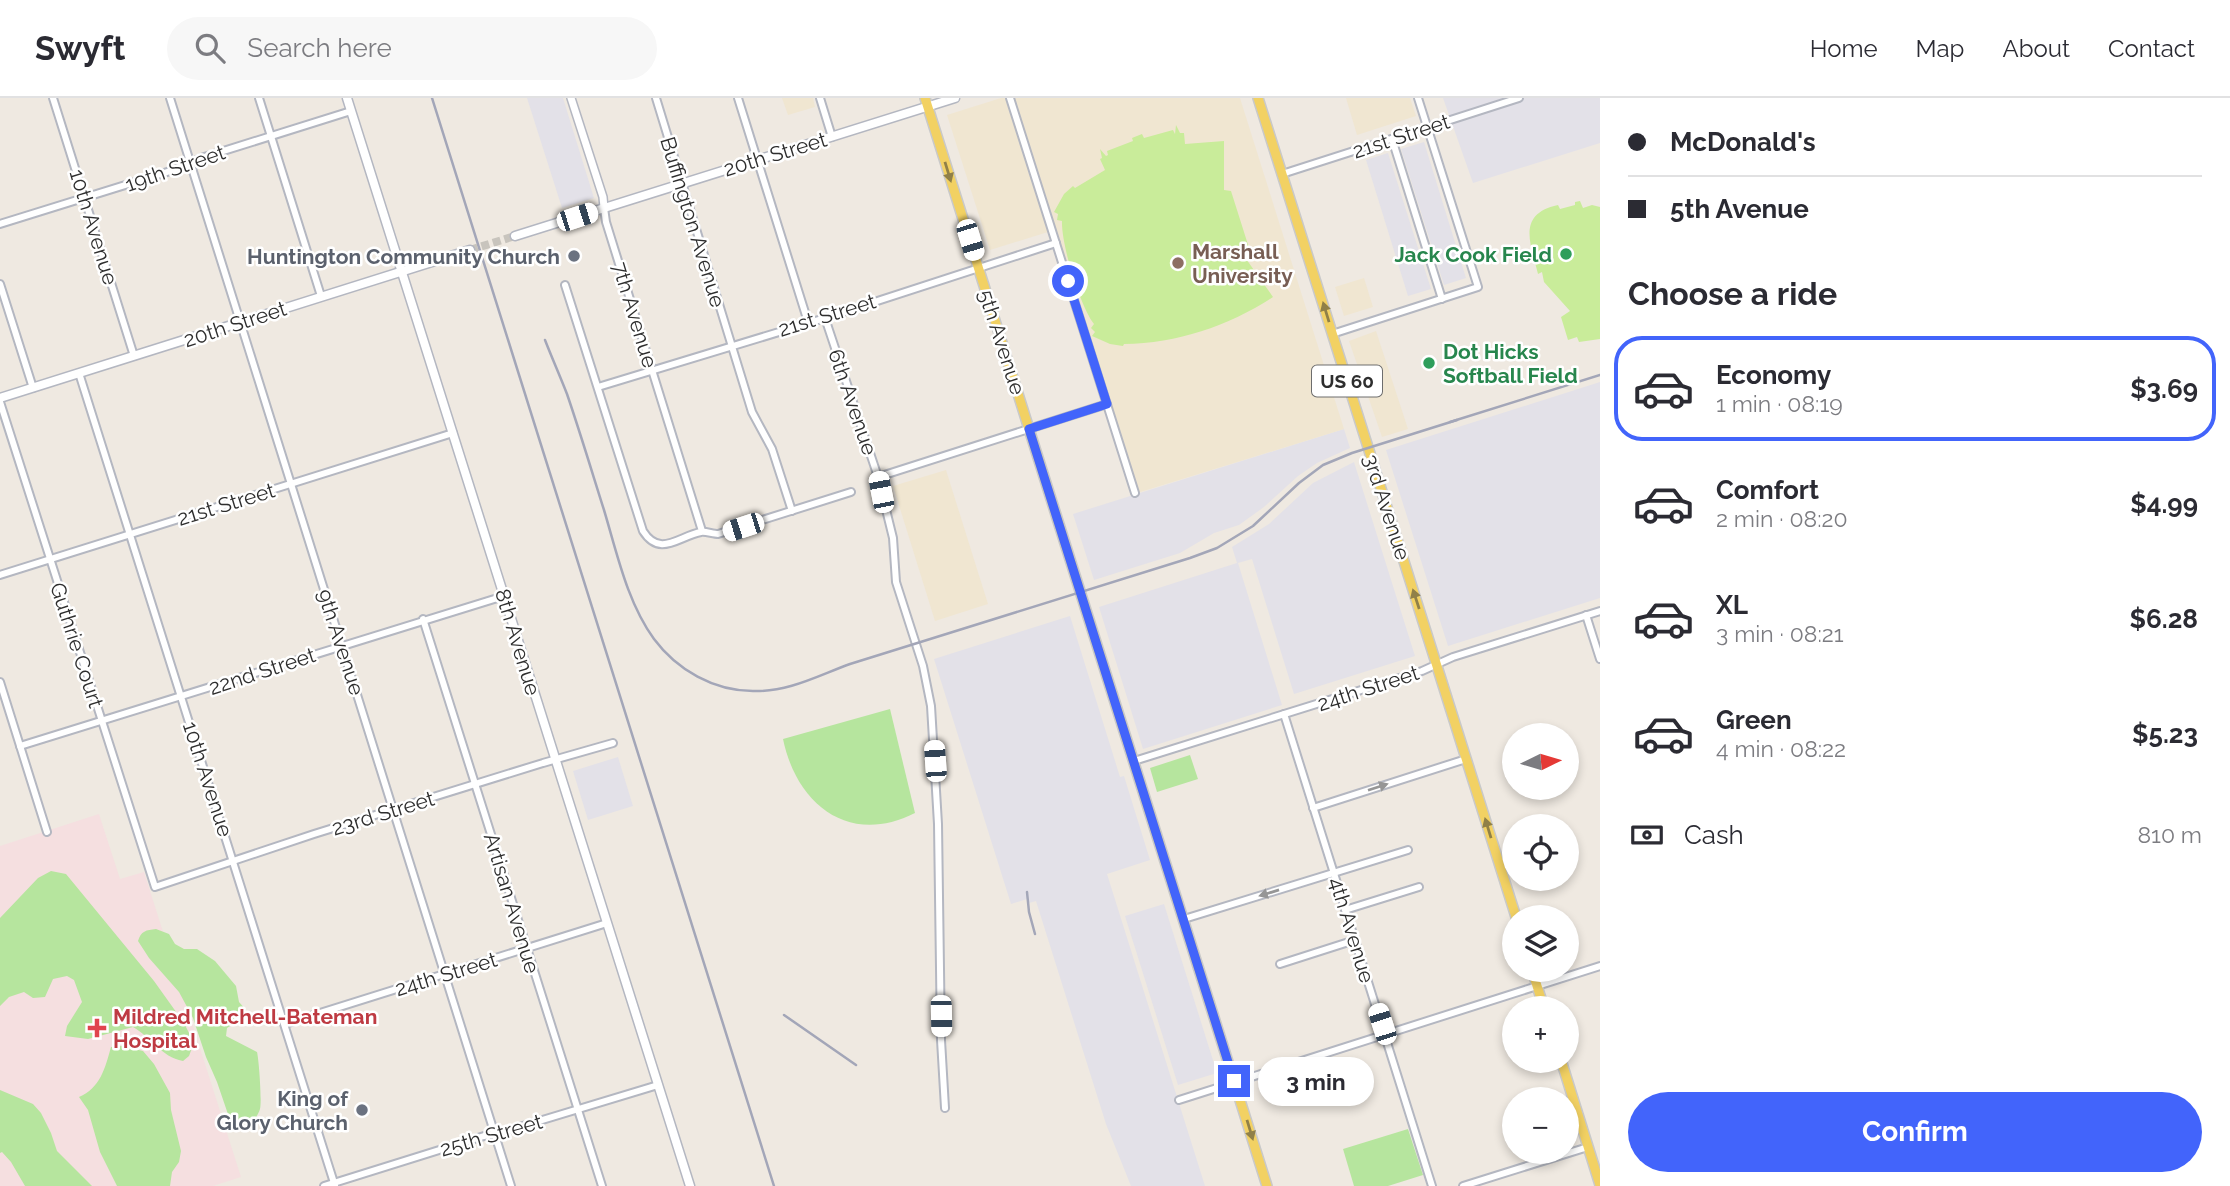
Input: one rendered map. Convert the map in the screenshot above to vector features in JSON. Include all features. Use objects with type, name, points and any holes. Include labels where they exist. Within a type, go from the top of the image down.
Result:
[{"type":"main road","name":"8th Avenue","points":[[347,98],[690,1186]]},
{"type":"main road","name":"20th Street","points":[[515,236],[832,137],[926,102],[955,98]]},
{"type":"main road","name":"3rd Avenue","points":[[1258,98],[1512,905]]},
{"type":"main road","name":"5th Avenue","points":[[926,102],[1267,1186]]},
{"type":"main road","name":"20th Street","points":[[0,400],[470,250]]},
{"type":"main road","points":[[1536,982],[1540,996]]},
{"type":"main road","points":[[1565,1073],[1600,1185]]},
{"type":"street","name":"10th Avenue","points":[[53,98],[134,356]]},
{"type":"street","name":"9th Avenue","points":[[170,98],[511,1186]]},
{"type":"street","points":[[258,98],[321,296]]},
{"type":"street","name":"7th Avenue","points":[[572,98],[603,197],[606,222],[702,531]]},
{"type":"street","name":"Buffington Avenue","points":[[656,98],[752,412],[772,449],[792,511]]},
{"type":"street","points":[[738,98],[808,322]]},
{"type":"street","points":[[820,98],[832,137]]},
{"type":"street","points":[[1010,98],[1135,493]]},
{"type":"street","points":[[1332,334],[1478,287],[1418,98]]},
{"type":"street","name":"21st Street","points":[[1282,173],[1519,98]]},
{"type":"street","name":"19th Street","points":[[0,224],[351,111]]},
{"type":"street","points":[[1392,139],[1442,299]]},
{"type":"street","name":"21st Street","points":[[598,387],[825,318],[1056,243]]},
{"type":"street","points":[[0,284],[33,388]]},
{"type":"street","points":[[565,285],[643,531],[653,542],[667,544],[702,531],[718,534],[851,492]]},
{"type":"street","name":"6th Avenue","points":[[825,318],[878,477],[893,538],[896,582],[918,650],[931,706],[937,787],[944,1108]]},
{"type":"street","name":"10th Avenue","points":[[79,373],[334,1184]]},
{"type":"street","name":"Guthrie Court","points":[[0,400],[155,887]]},
{"type":"street","points":[[878,477],[1107,404]]},
{"type":"street","name":"21st Street","points":[[0,575],[453,433]]},
{"type":"street","name":"22nd Street","points":[[20,746],[503,596]]},
{"type":"street","name":"24th Street","points":[[1134,761],[1422,671],[1452,657],[1600,611]]},
{"type":"street","points":[[1587,615],[1600,659]]},
{"type":"street","name":"Artisan Avenue","points":[[423,620],[601,1186]]},
{"type":"street","points":[[0,682],[47,832]]},
{"type":"street","name":"4th Avenue","points":[[1284,714],[1432,1186]]},
{"type":"street","name":"23rd Street","points":[[155,887],[234,862],[242,857],[613,743]]},
{"type":"street","points":[[1313,808],[1466,759]]},
{"type":"street","points":[[1184,919],[1408,850]]},
{"type":"street","points":[[1345,909],[1419,887]]},
{"type":"street","name":"24th Street","points":[[285,1024],[607,923]]},
{"type":"street","points":[[1280,964],[1355,940]]},
{"type":"street","points":[[1179,1100],[1600,966]]},
{"type":"street","name":"25th Street","points":[[324,1186],[658,1085]]},
{"type":"street","points":[[1464,1186],[1588,1147]]},
{"type":"shaded area","points":[[527,98],[563,98],[594,198],[562,208]]},
{"type":"shaded area","points":[[782,98],[813,98],[815,107],[788,115]]},
{"type":"shaded area","points":[[1006,98],[1048,232],[990,250],[947,115]]},
{"type":"shaded area","name":"Marshall University","points":[[1013,98],[1240,98],[1344,429],[1137,493]]},
{"type":"shaded area","points":[[1346,98],[1410,98],[1416,116],[1357,135]]},
{"type":"shaded area","points":[[1443,98],[1600,98],[1600,143],[1473,183]]},
{"type":"shaded area","points":[[1424,142],[1466,278],[1444,285],[1401,149]]},
{"type":"shaded area","points":[[1388,153],[1431,289],[1408,296],[1366,160]]},
{"type":"shaded area","name":"Marshall University","points":[[1364,278],[1373,307],[1344,316],[1335,287]]},
{"type":"shaded area","points":[[1376,331],[1408,429],[1382,437],[1349,341]]},
{"type":"shaded area","points":[[1600,382],[1600,598],[1448,646],[1386,450]]},
{"type":"shaded area","points":[[1344,429],[1350,448],[1317,463],[1298,476],[1264,507],[1239,525],[1214,533],[1180,553],[1094,580],[1073,514]]},
{"type":"shaded area","points":[[1354,462],[1415,656],[1294,694],[1252,559],[1238,563],[1282,705],[1143,749],[1099,607],[1237,563],[1232,547],[1269,524],[1313,483]]},
{"type":"shaded area","points":[[946,470],[988,604],[935,621],[893,486]]},
{"type":"shaded area","points":[[1070,616],[1120,777],[1124,776],[1150,860],[1107,874],[1205,1186],[1131,1186],[1106,1124],[1036,901],[1029,903],[1027,899],[1011,904],[934,659]]},
{"type":"shaded area","points":[[618,757],[633,806],[588,820],[573,771]]},
{"type":"shaded area","name":"Mildred Mitchell-Bateman Hospital","points":[[99,814],[120,879],[144,872],[241,1177],[213,1186],[0,1186],[0,846]]},
{"type":"shaded area","points":[[1164,904],[1217,1073],[1178,1085],[1125,916]]},
{"type":"green space","points":[[1176,125],[1180,133],[1184,133],[1185,144],[1224,141],[1224,190],[1231,191],[1250,251],[1244,256],[1273,297],[1202,331],[1123,346],[1110,344],[1092,336],[1095,332],[1091,328],[1094,324],[1072,274],[1062,221],[1057,220],[1058,214],[1054,212],[1064,194],[1073,186],[1075,188],[1105,170],[1100,159],[1100,149],[1106,156],[1107,151],[1133,141],[1132,138],[1142,134],[1144,138],[1173,130],[1175,134]]},
{"type":"green space","name":"Jack Cook Field","points":[[1580,201],[1583,208],[1592,205],[1600,207],[1600,339],[1579,342],[1577,337],[1568,340],[1561,317],[1570,311],[1544,282],[1542,272],[1538,274],[1530,231],[1536,215],[1545,209],[1558,205],[1560,209]]},
{"type":"green space","points":[[890,709],[915,813],[891,822],[869,825],[848,822],[830,814],[814,801],[800,783],[790,763],[783,739]]},
{"type":"green space","points":[[1190,755],[1198,779],[1157,792],[1150,768]]},
{"type":"green space","points":[[51,871],[66,874],[154,981],[184,1023],[191,1037],[192,1048],[183,1061],[162,1051],[133,1027],[88,1039],[65,1036],[67,1026],[82,1002],[74,980],[67,976],[53,979],[45,997],[33,998],[24,992],[9,997],[0,1006],[0,918],[38,878]]},
{"type":"green space","points":[[156,929],[169,934],[175,944],[184,949],[197,949],[215,961],[236,986],[239,1002],[246,1010],[246,1016],[227,1028],[226,1036],[257,1052],[261,1105],[255,1119],[236,1126],[231,1123],[193,1018],[179,992],[138,941],[144,932]]},
{"type":"green space","points":[[121,1046],[143,1051],[154,1064],[170,1093],[171,1110],[181,1151],[179,1162],[172,1172],[170,1186],[117,1186],[100,1152],[88,1110],[79,1097],[97,1083],[111,1047]]},
{"type":"green space","points":[[0,1090],[33,1104],[41,1113],[57,1151],[92,1186],[25,1186],[11,1162],[0,1153]]},
{"type":"green space","points":[[1408,1129],[1423,1175],[1388,1186],[1354,1186],[1343,1149]]},
{"type":"tunnel","points":[[470,250],[515,236]]},
{"type":"railway","points":[[432,98],[774,1186]]},
{"type":"railway","points":[[545,340],[572,408],[624,577],[645,625],[663,650],[685,669],[711,683],[738,690],[766,691],[791,686],[850,664],[1217,548],[1253,526],[1299,483],[1323,465],[1352,453],[1457,420]]},
{"type":"railway","points":[[1450,422],[1600,375]]},
{"type":"railway","points":[[1027,892],[1035,934]]},
{"type":"railway","points":[[784,1015],[856,1065]]},
{"type":"place","name":"Jack Cook Field","points":[[1566,254]]},
{"type":"place","name":"Huntington Community Church","points":[[574,256]]},
{"type":"place","name":"Marshall University","points":[[1178,263]]},
{"type":"place","name":"Dot Hicks Softball Field","points":[[1429,363]]},
{"type":"place","name":"Mildred Mitchell-Bateman Hospital","points":[[97,1028]]},
{"type":"place","name":"King of Glory Church","points":[[362,1110]]},
{"type":"route","points":[[1068,281],[1107,404],[1029,429],[1234,1081]]}]
